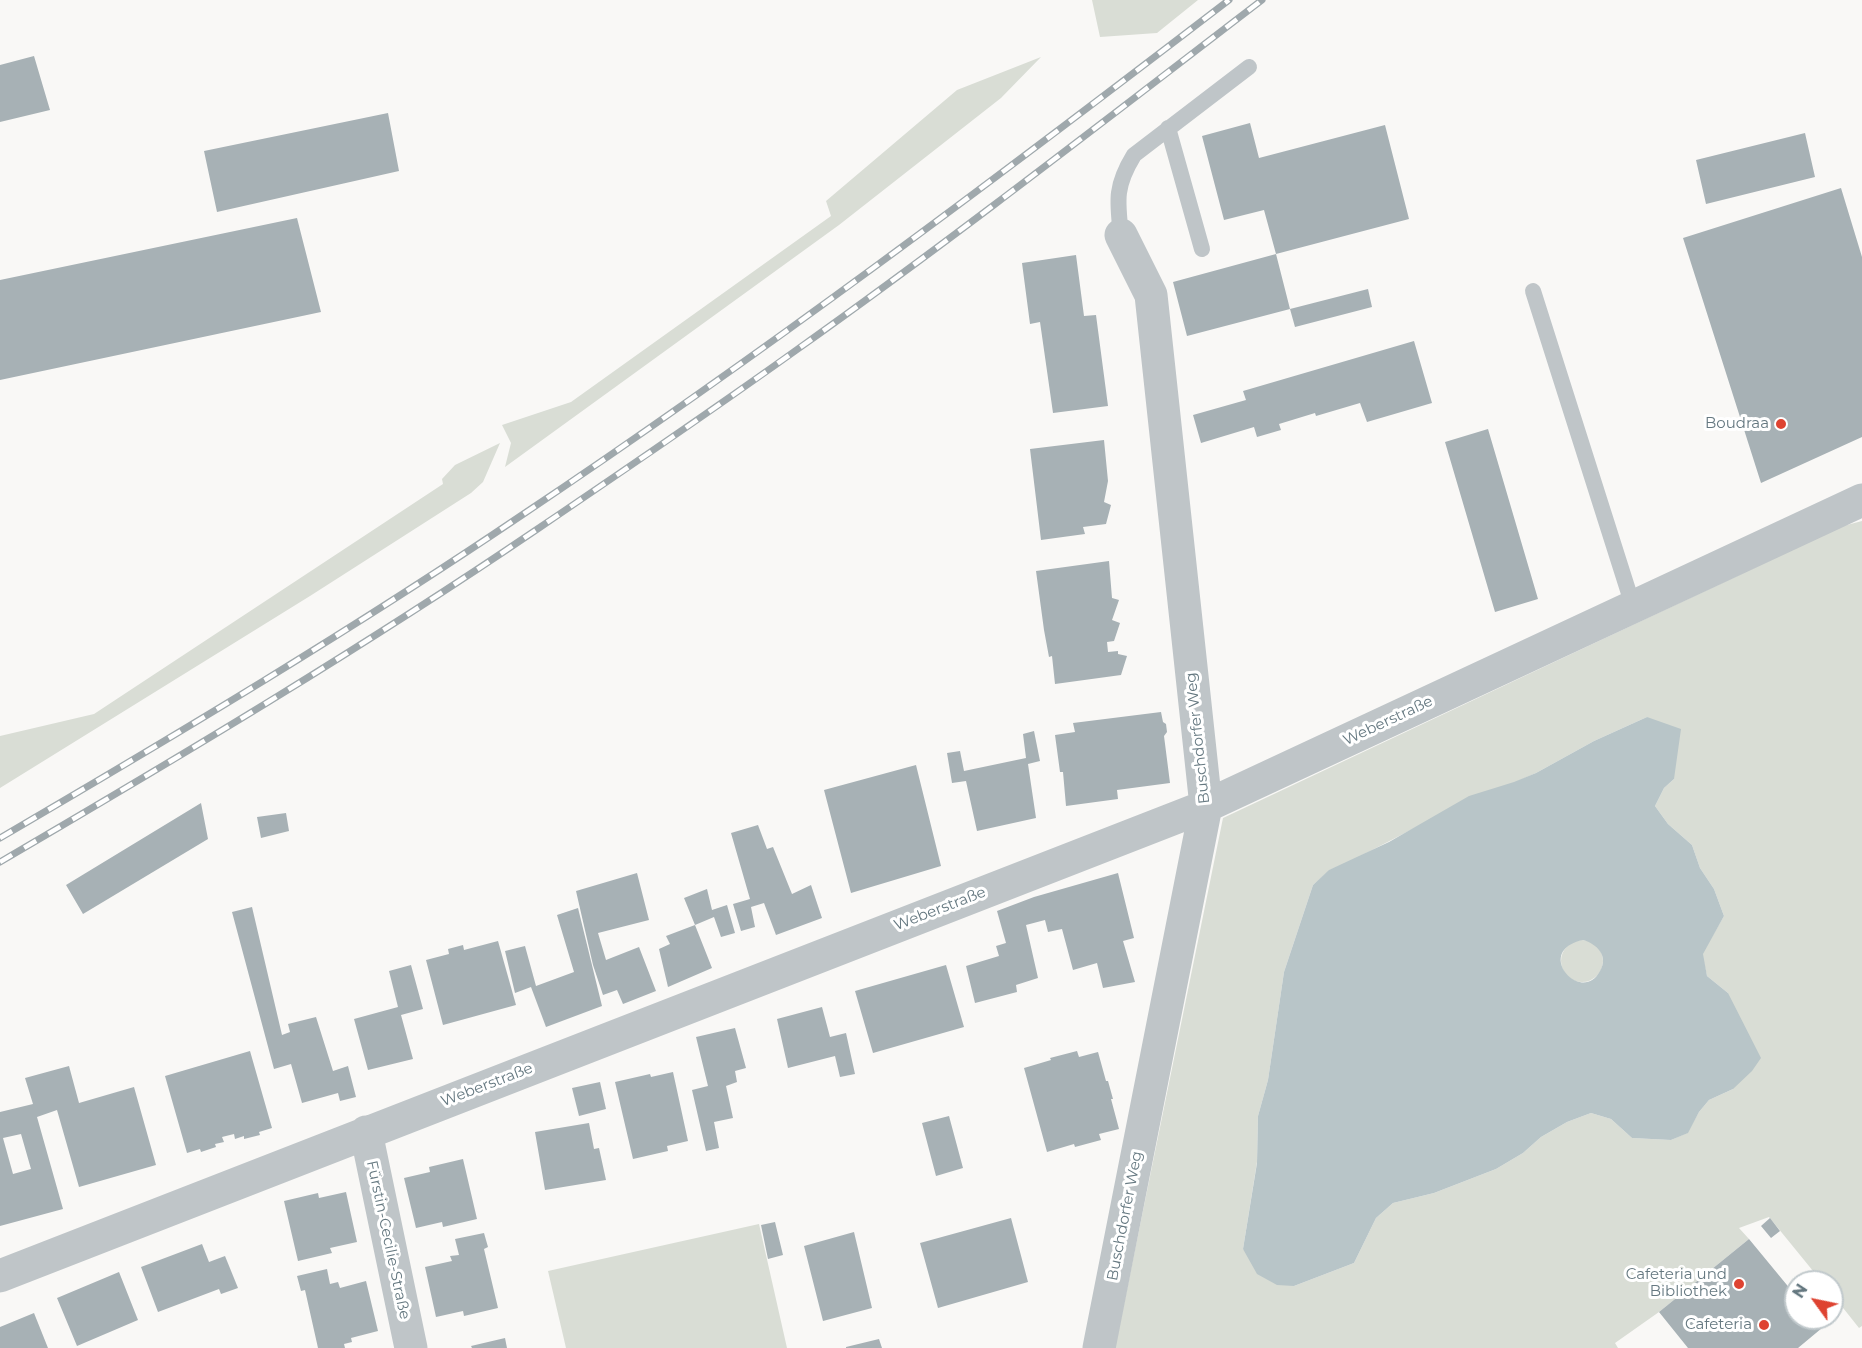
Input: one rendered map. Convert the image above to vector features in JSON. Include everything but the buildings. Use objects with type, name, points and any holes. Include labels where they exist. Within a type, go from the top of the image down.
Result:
[{"type":"street","name":"Buschdorfer Weg","points":[[1099,1348],[1206,806],[1151,295],[1121,235]]},
{"type":"street","name":"Weberstraße","points":[[0,1276],[1206,806],[1862,500]]},
{"type":"street","name":"Fürstin-Cecilie-Straße","points":[[366,1132],[411,1348]]},
{"type":"lane","points":[[1121,235],[1117,198],[1123,173],[1134,154],[1249,67]]},
{"type":"lane","points":[[1168,128],[1202,249]]},
{"type":"lane","points":[[1533,291],[1633,606]]},
{"type":"shaded area","points":[[1092,0],[1198,0],[1157,33],[1100,37]]},
{"type":"shaded area","points":[[1041,57],[1001,98],[839,225],[505,467],[511,443],[502,425],[571,402],[831,216],[826,201],[957,90]]},
{"type":"shaded area","points":[[500,443],[483,482],[471,493],[310,596],[0,788],[0,736],[94,714],[443,484],[442,479],[455,465]]},
{"type":"shaded area","points":[[1862,521],[1862,1326],[1859,1328],[1844,1309],[1844,1270],[1812,1270],[1769,1217],[1739,1228],[1749,1239],[1659,1312],[1615,1343],[1618,1348],[1115,1348],[1223,818],[1843,526]],"holes":[[[1647,717],[1674,779],[1664,788],[1655,806],[1668,824],[1692,845],[1700,868],[1714,889],[1724,916],[1702,954],[1707,976],[1728,993],[1733,1089],[1709,1100],[1687,1133],[1671,1140],[1632,1138],[1611,1119],[1591,1113],[1567,1122],[1541,1137],[1523,1153],[1496,1169],[1434,1193],[1393,1203],[1376,1218],[1354,1263],[1294,1286],[1243,1249],[1257,1162],[1258,1116],[1268,1080],[1284,972],[1313,885],[1330,870],[1428,821],[1536,773],[1594,741]]]},
{"type":"shaded area","points":[[1647,717],[1681,729],[1674,779],[1664,788],[1655,806],[1668,824],[1692,845],[1700,868],[1714,889],[1724,916],[1703,954],[1707,976],[1728,993],[1761,1058],[1752,1071],[1733,1089],[1709,1100],[1699,1112],[1688,1133],[1671,1140],[1632,1138],[1611,1119],[1591,1113],[1567,1122],[1541,1137],[1523,1153],[1496,1169],[1434,1193],[1393,1203],[1376,1218],[1354,1263],[1294,1286],[1277,1285],[1257,1274],[1243,1249],[1257,1163],[1258,1116],[1268,1080],[1284,972],[1313,885],[1329,870],[1389,842],[1469,796],[1536,773],[1594,741]],"holes":[[[1583,940],[1600,951],[1603,960],[1600,971],[1592,980],[1583,982],[1573,979],[1566,973],[1561,964],[1562,954],[1568,946]]]},
{"type":"shaded area","points":[[1582,940],[1597,946],[1603,961],[1597,976],[1582,982],[1567,976],[1561,961],[1567,946]]},
{"type":"shaded area","points":[[759,1224],[787,1348],[566,1348],[548,1271]]},
{"type":"railway","points":[[0,838],[329,641],[458,558],[612,454],[879,264],[1229,0]]},
{"type":"railway","points":[[0,862],[338,659],[634,464],[913,265],[1262,0]]},
{"type":"place","name":"Boudraa","points":[[1781,424]]},
{"type":"place","name":"Cafeteria und Bibliothek","points":[[1739,1284]]},
{"type":"place","name":"Cafeteria","points":[[1764,1325]]}]
